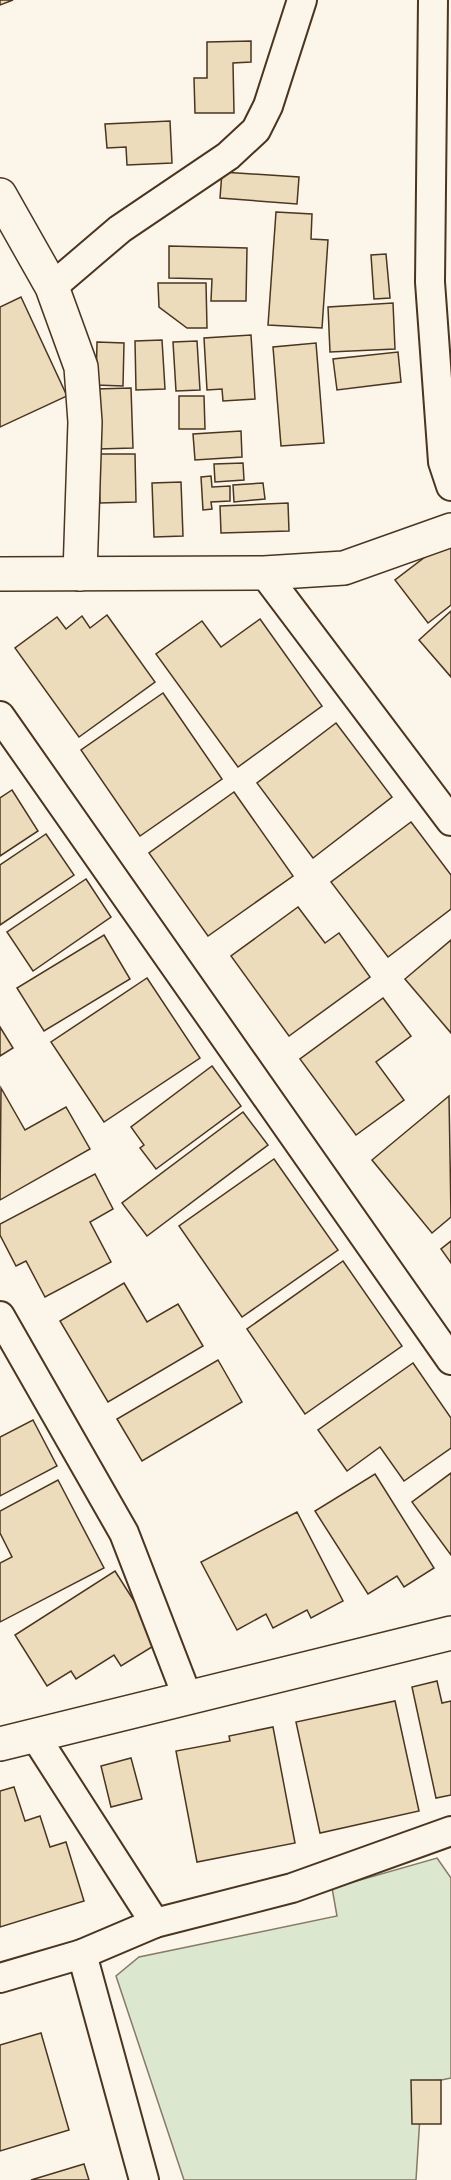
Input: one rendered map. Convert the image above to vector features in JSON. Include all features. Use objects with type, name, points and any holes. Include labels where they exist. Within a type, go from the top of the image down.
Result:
[{"type":"street","points":[[52,287],[120,229],[228,156],[256,130],[268,106],[302,0]]},
{"type":"street","points":[[434,0],[430,282],[443,462],[451,486]]},
{"type":"street","points":[[0,195],[52,287],[81,367],[85,422],[80,574]]},
{"type":"street","points":[[0,574],[264,573],[344,568],[451,530]]},
{"type":"street","points":[[264,573],[451,821]]},
{"type":"street","points":[[0,716],[451,1360]]},
{"type":"street","points":[[0,1316],[123,1533],[187,1696]]},
{"type":"street","points":[[0,1744],[187,1696],[451,1633]]},
{"type":"street","points":[[35,1736],[154,1923]]},
{"type":"street","points":[[0,1978],[82,1954],[154,1923],[292,1888],[451,1831]]},
{"type":"street","points":[[82,1954],[144,2180]]},
{"type":"green space","points":[[437,1858],[451,1878],[451,2078],[422,2084],[416,2180],[184,2180],[116,1976],[139,1957],[337,1916],[332,1888]]},
{"type":"building","points":[[0,0],[13,0],[0,5]]},
{"type":"building","points":[[251,41],[251,62],[233,63],[234,113],[195,113],[194,78],[207,78],[207,42]]},
{"type":"building","points":[[170,121],[172,163],[127,165],[126,147],[107,148],[105,124]]},
{"type":"building","points":[[222,172],[299,177],[297,204],[220,198]]},
{"type":"building","points":[[276,212],[312,214],[311,239],[328,240],[322,328],[268,325]]},
{"type":"building","points":[[169,246],[247,248],[246,301],[211,301],[212,279],[169,278]]},
{"type":"building","points":[[386,254],[390,298],[374,299],[371,255]]},
{"type":"building","points":[[158,283],[206,283],[207,328],[187,328],[159,307]]},
{"type":"building","points":[[21,297],[67,396],[0,427],[0,307]]},
{"type":"building","points":[[393,303],[395,349],[330,352],[328,307]]},
{"type":"building","points":[[251,335],[255,399],[223,401],[222,389],[207,390],[204,338]]},
{"type":"building","points":[[162,340],[165,389],[136,390],[135,341]]},
{"type":"building","points":[[197,341],[200,390],[176,391],[173,342]]},
{"type":"building","points":[[97,342],[124,343],[123,386],[96,385]]},
{"type":"building","points":[[316,343],[324,443],[281,446],[273,347]]},
{"type":"building","points":[[398,352],[401,382],[337,390],[333,359]]},
{"type":"building","points":[[131,388],[133,448],[98,449],[96,389]]},
{"type":"building","points":[[179,396],[204,396],[205,429],[179,429]]},
{"type":"building","points":[[241,431],[242,457],[195,460],[193,434]]},
{"type":"building","points":[[98,454],[135,454],[136,502],[100,503]]},
{"type":"building","points":[[243,463],[244,480],[215,482],[214,464]]},
{"type":"building","points":[[211,476],[212,487],[230,486],[230,501],[211,502],[212,509],[203,510],[201,477]]},
{"type":"building","points":[[181,482],[183,536],[154,537],[152,483]]},
{"type":"building","points":[[263,483],[265,499],[234,502],[233,485]]},
{"type":"building","points":[[288,503],[289,531],[221,533],[220,506]]},
{"type":"building","points":[[446,541],[451,548],[451,605],[428,623],[395,580]]},
{"type":"building","points":[[451,611],[451,677],[419,640]]},
{"type":"building","points":[[107,615],[155,682],[79,737],[15,648],[57,617],[66,629],[82,616],[90,628]]},
{"type":"building","points":[[260,619],[322,706],[238,767],[156,654],[202,621],[221,647]]},
{"type":"building","points":[[163,693],[222,779],[140,836],[81,750]]},
{"type":"building","points":[[336,723],[392,797],[313,858],[257,783]]},
{"type":"building","points":[[12,790],[38,831],[0,856],[0,798]]},
{"type":"building","points":[[234,792],[293,876],[208,936],[149,853]]},
{"type":"building","points":[[411,822],[451,875],[451,909],[388,957],[331,882]]},
{"type":"building","points":[[46,834],[74,875],[0,925],[0,865]]},
{"type":"building","points":[[86,879],[111,917],[33,971],[7,932]]},
{"type":"building","points":[[298,907],[325,943],[339,933],[370,977],[289,1036],[231,956]]},
{"type":"building","points":[[104,935],[130,979],[44,1031],[17,988]]},
{"type":"building","points":[[451,940],[451,1033],[405,979]]},
{"type":"building","points":[[147,978],[200,1058],[104,1122],[51,1042]]},
{"type":"building","points":[[383,998],[411,1036],[376,1062],[404,1100],[356,1135],[300,1059]]},
{"type":"building","points":[[0,1027],[13,1048],[0,1056]]},
{"type":"building","points":[[212,1066],[241,1106],[156,1169],[140,1148],[144,1145],[131,1127]]},
{"type":"building","points":[[1,1088],[25,1130],[66,1107],[90,1149],[0,1200]]},
{"type":"building","points":[[449,1096],[451,1217],[432,1233],[372,1160]]},
{"type":"building","points":[[243,1112],[268,1145],[147,1236],[122,1203]]},
{"type":"building","points":[[274,1159],[338,1250],[242,1317],[179,1226]]},
{"type":"building","points":[[95,1174],[113,1209],[90,1222],[111,1262],[45,1297],[26,1261],[16,1266],[0,1235],[0,1224]]},
{"type":"building","points":[[451,1241],[451,1263],[441,1249]]},
{"type":"building","points":[[343,1261],[402,1346],[305,1414],[247,1329]]},
{"type":"building","points":[[124,1283],[147,1322],[178,1304],[203,1346],[108,1402],[60,1321]]},
{"type":"building","points":[[218,1360],[242,1402],[142,1461],[117,1419]]},
{"type":"building","points":[[413,1363],[451,1418],[451,1448],[404,1481],[380,1447],[347,1471],[318,1430]]},
{"type":"building","points":[[33,1420],[57,1466],[0,1496],[0,1437]]},
{"type":"building","points":[[451,1473],[451,1555],[412,1502]]},
{"type":"building","points":[[375,1474],[434,1568],[404,1587],[397,1576],[368,1594],[315,1511]]},
{"type":"building","points":[[58,1480],[104,1568],[0,1622],[0,1563],[12,1557],[0,1533],[0,1511]]},
{"type":"building","points":[[297,1512],[343,1601],[311,1618],[307,1610],[273,1628],[266,1614],[237,1630],[201,1562]]},
{"type":"building","points":[[115,1571],[160,1642],[121,1666],[114,1655],[76,1679],[71,1671],[47,1686],[15,1635]]},
{"type":"building","points":[[437,1681],[442,1703],[451,1701],[451,1795],[436,1798],[412,1687]]},
{"type":"building","points":[[395,1701],[419,1811],[320,1833],[296,1722]]},
{"type":"building","points":[[273,1727],[295,1843],[197,1862],[176,1751],[230,1741],[229,1736]]},
{"type":"building","points":[[131,1758],[142,1799],[111,1807],[101,1766]]},
{"type":"building","points":[[14,1787],[25,1821],[40,1816],[50,1847],[66,1842],[84,1901],[0,1927],[0,1791]]},
{"type":"building","points":[[41,2033],[69,2130],[0,2151],[0,2045]]},
{"type":"building","points":[[411,2080],[441,2080],[441,2124],[412,2124]]},
{"type":"building","points":[[84,2164],[89,2180],[31,2180]]}]
